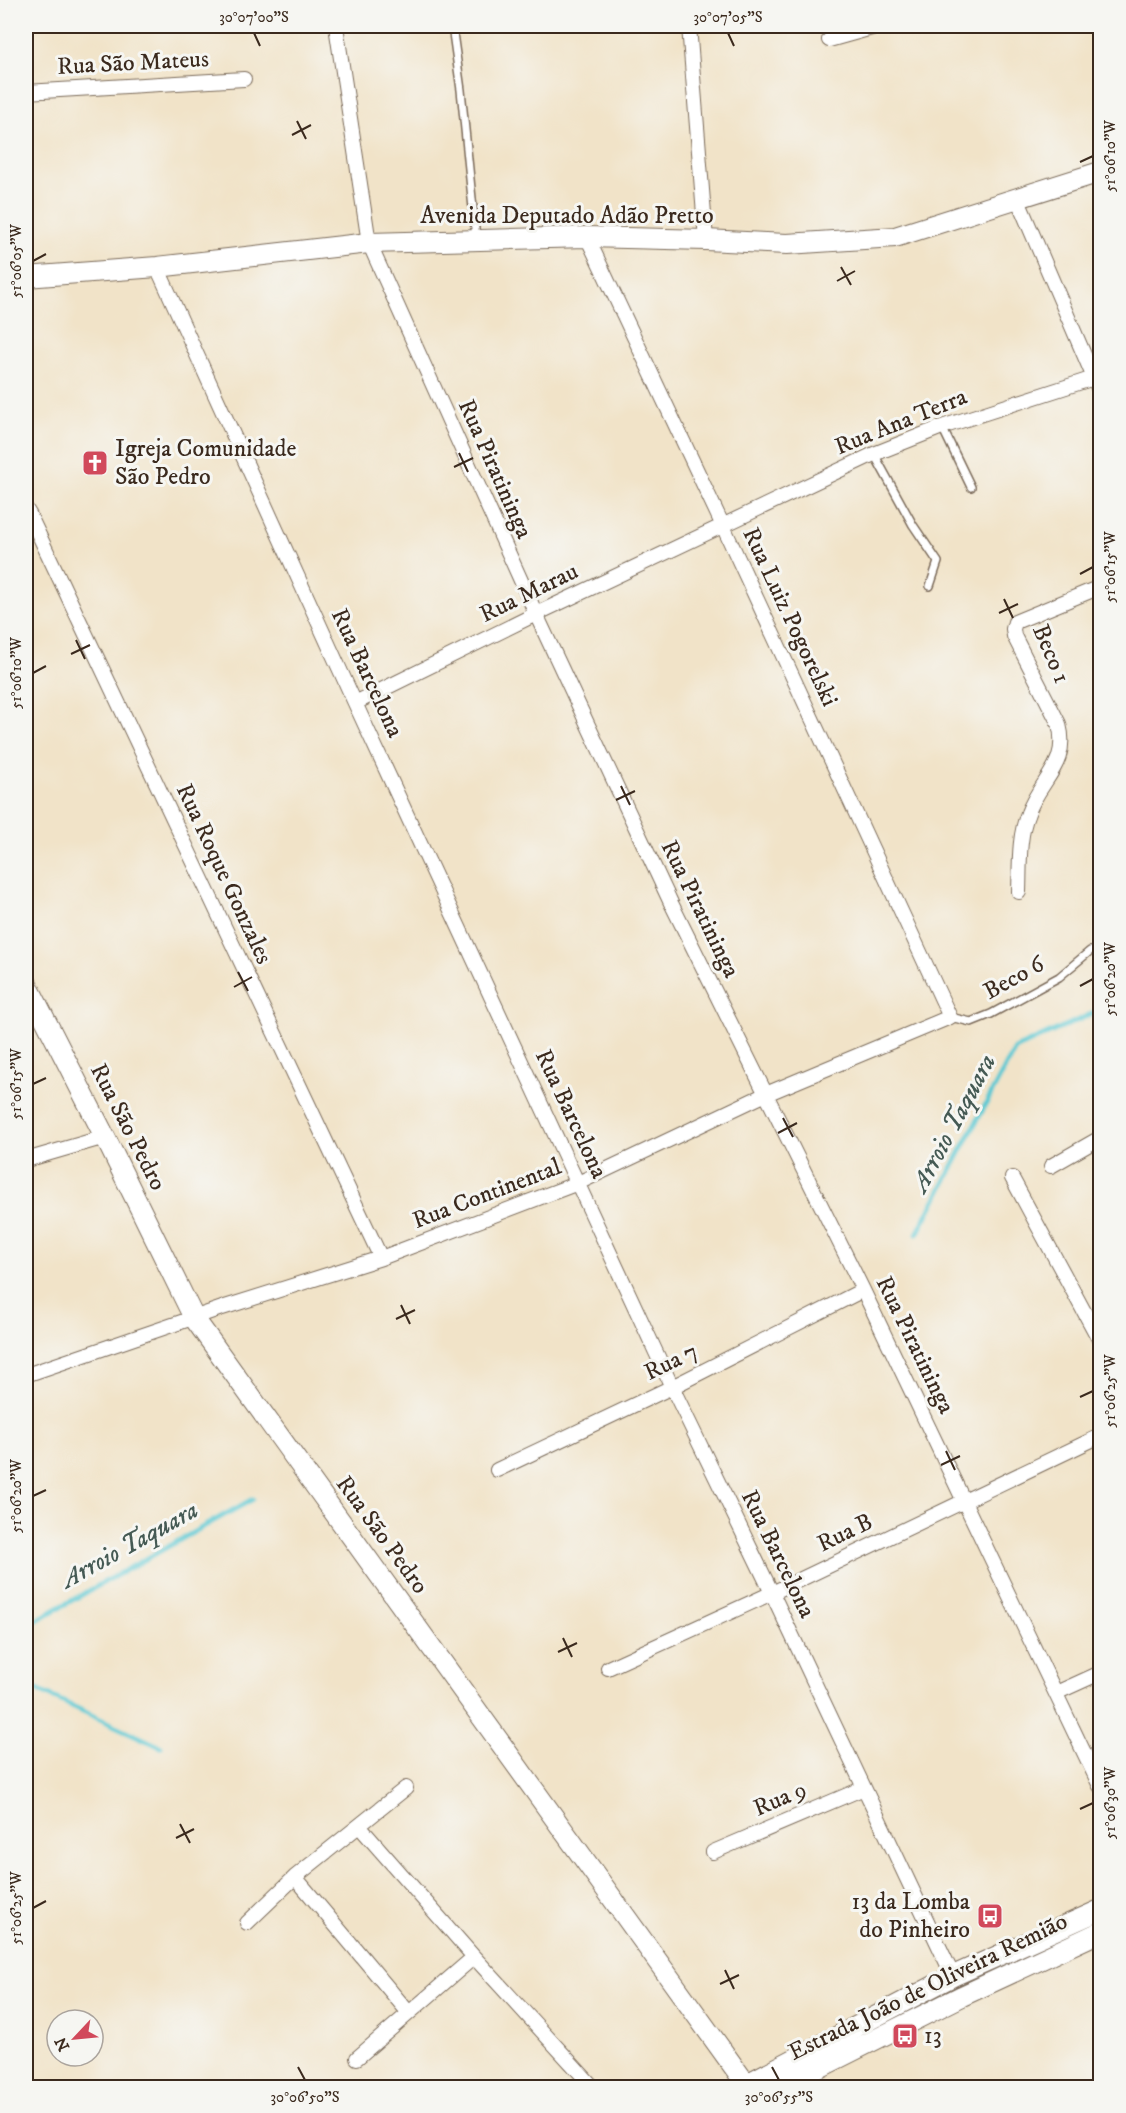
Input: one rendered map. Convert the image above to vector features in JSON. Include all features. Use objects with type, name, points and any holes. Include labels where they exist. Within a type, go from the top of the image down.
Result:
[{"type":"street","name":"Rua Piratininga","points":[[336,26],[369,243],[536,614],[671,903],[863,1290],[1101,1786]]},
{"type":"street","points":[[689,26],[706,240]]},
{"type":"street","points":[[829,40],[879,26]]},
{"type":"street","name":"Rua São Mateus","points":[[26,92],[244,79]]},
{"type":"street","name":"Avenida Deputado Adão Pretto","points":[[26,277],[157,267],[369,243],[587,237],[787,244],[894,237],[1101,172]]},
{"type":"street","points":[[1017,198],[1097,376],[1101,392]]},
{"type":"street","name":"Rua Luiz Pogorelski","points":[[587,237],[950,1017]]},
{"type":"street","name":"Rua Barcelona","points":[[157,267],[355,703],[672,1387],[772,1593],[952,1976]]},
{"type":"street","name":"Rua Ana Terra","points":[[723,526],[874,454],[942,427],[1097,376]]},
{"type":"street","name":"Rua Roque Gonzales","points":[[26,509],[381,1258]]},
{"type":"street","name":"Rua Marau","points":[[355,703],[723,526]]},
{"type":"street","name":"Beco 1","points":[[1019,892],[1022,840],[1028,813],[1056,767],[1063,739],[1059,724],[1014,636],[1013,628],[1015,622],[1101,587]]},
{"type":"street","name":"Rua São Pedro","points":[[26,982],[194,1318],[744,2086]]},
{"type":"street","name":"Rua Continental","points":[[26,1375],[381,1258],[578,1183],[766,1094],[950,1017]]},
{"type":"street","points":[[26,1160],[105,1137]]},
{"type":"street","points":[[1051,1166],[1101,1138]]},
{"type":"street","points":[[1012,1178],[1101,1341]]},
{"type":"street","name":"Rua 7","points":[[497,1470],[672,1387],[863,1290]]},
{"type":"street","name":"Rua B","points":[[608,1668],[772,1593],[1101,1436]]},
{"type":"street","points":[[1056,1693],[1101,1673]]},
{"type":"street","points":[[247,1923],[295,1877],[406,1788]]},
{"type":"street","name":"Rua 9","points":[[714,1852],[864,1788]]},
{"type":"street","points":[[359,1826],[474,1957],[594,2088]]},
{"type":"street","points":[[295,1877],[409,2013]]},
{"type":"street","name":"Estrada João de Oliveira Remião","points":[[744,2086],[952,1976],[1101,1910]]},
{"type":"street","name":"Estrada João de Oliveira Remião","points":[[779,2088],[962,1996],[1101,1932]]},
{"type":"street","points":[[357,2058],[474,1957]]},
{"type":"lane","points":[[452,26],[461,90],[476,241]]},
{"type":"lane","points":[[942,427],[971,487]]},
{"type":"lane","points":[[874,454],[913,525],[938,562],[930,586]]},
{"type":"lane","name":"Beco 6","points":[[950,1017],[971,1022],[990,1014],[1059,977],[1090,951]]},
{"type":"waterway","name":"Arroio Taquara","points":[[917,1234],[1015,1049],[1100,1010]]},
{"type":"waterway","name":"Arroio Taquara","points":[[26,1626],[253,1499]]},
{"type":"waterway","points":[[26,1685],[161,1747]]},
{"type":"place","name":"Igreja Comunidade São Pedro","points":[[95,463]]},
{"type":"place","name":"13 da Lomba do Pinheiro","points":[[990,1916]]},
{"type":"place","name":"13","points":[[905,2036]]}]
